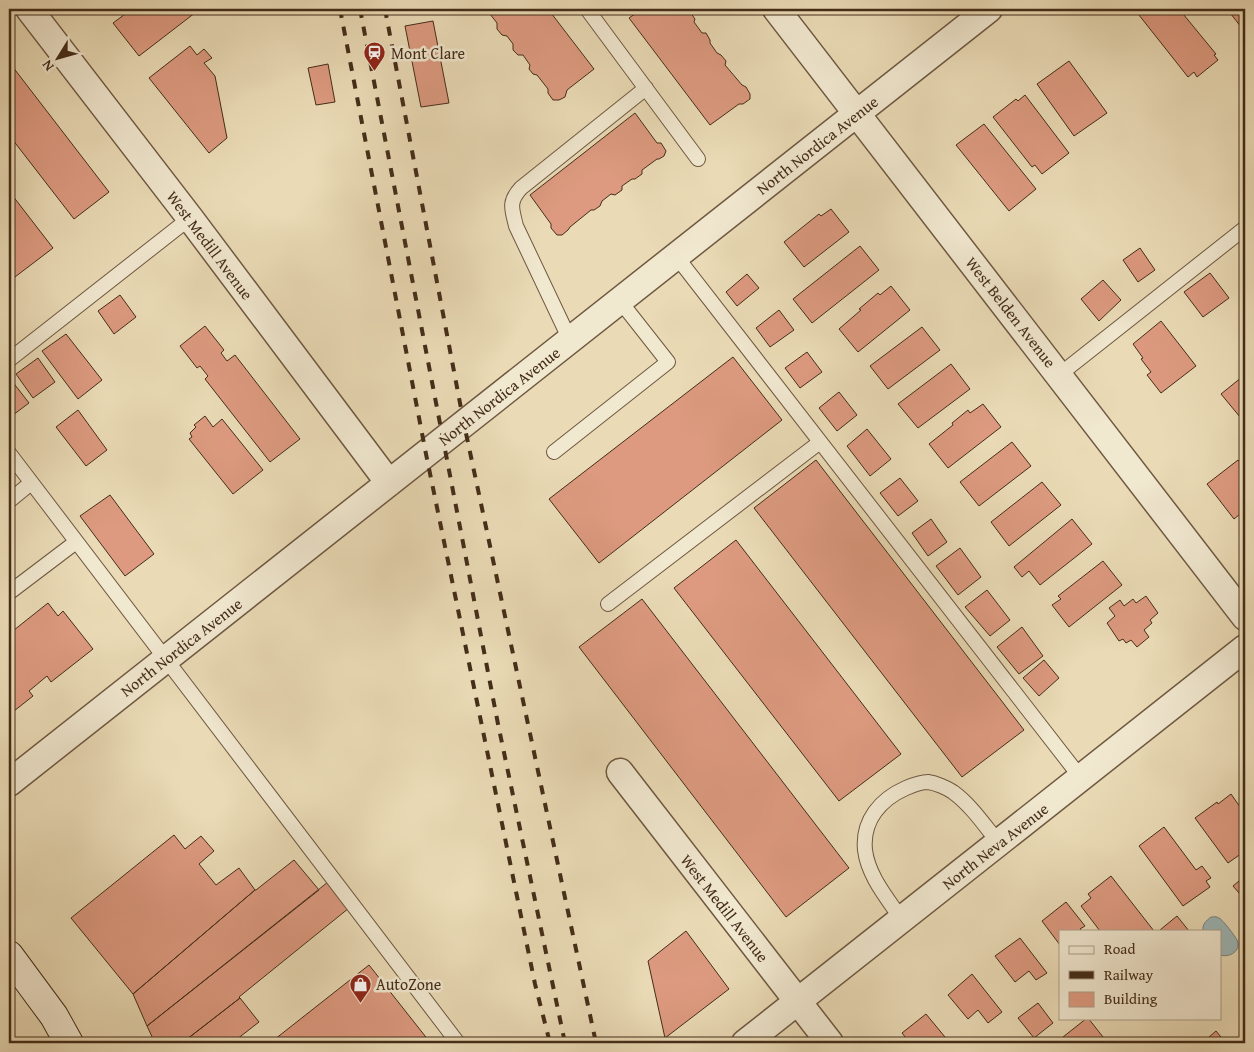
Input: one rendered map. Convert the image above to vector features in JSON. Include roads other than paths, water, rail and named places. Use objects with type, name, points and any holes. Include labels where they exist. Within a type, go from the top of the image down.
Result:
[{"type":"main road","points":[[9,955],[54,1016],[68,1043]]},
{"type":"street","name":"West Medill Avenue","points":[[30,9],[389,483]]},
{"type":"street","name":"West Belden Avenue","points":[[776,9],[1245,617]]},
{"type":"street","name":"North Nordica Avenue","points":[[9,783],[989,9]]},
{"type":"street","name":"North Neva Avenue","points":[[744,1043],[1245,648]]},
{"type":"street","name":"West Medill Avenue","points":[[620,772],[830,1043]]},
{"type":"lane","points":[[593,11],[698,159]]},
{"type":"lane","points":[[570,340],[516,226],[512,207],[514,196],[521,188],[646,88]]},
{"type":"lane","points":[[9,360],[190,218]]},
{"type":"lane","points":[[1060,375],[1245,228]]},
{"type":"lane","points":[[676,256],[1081,778]]},
{"type":"lane","points":[[554,452],[668,362],[620,301]]},
{"type":"lane","points":[[608,604],[820,442]]},
{"type":"lane","points":[[9,453],[458,1043]]},
{"type":"lane","points":[[9,501],[32,483]]},
{"type":"lane","points":[[10,592],[76,542]]},
{"type":"lane","points":[[902,920],[869,866],[865,849],[870,819],[881,804],[896,793],[914,785],[929,782],[954,793],[970,808],[999,843]]},
{"type":"water","points":[[1211,917],[1217,917],[1229,928],[1238,944],[1234,953],[1222,956],[1222,930],[1203,930],[1206,921]]},
{"type":"railway","points":[[340,9],[426,454],[535,984],[550,1043]]},
{"type":"railway","points":[[360,9],[498,724],[565,1043]]},
{"type":"railway","points":[[385,9],[464,424],[596,1043]]},
{"type":"place","name":"Mont Clare","points":[[375,72]]},
{"type":"place","name":"AutoZone","points":[[360,1003]]}]
